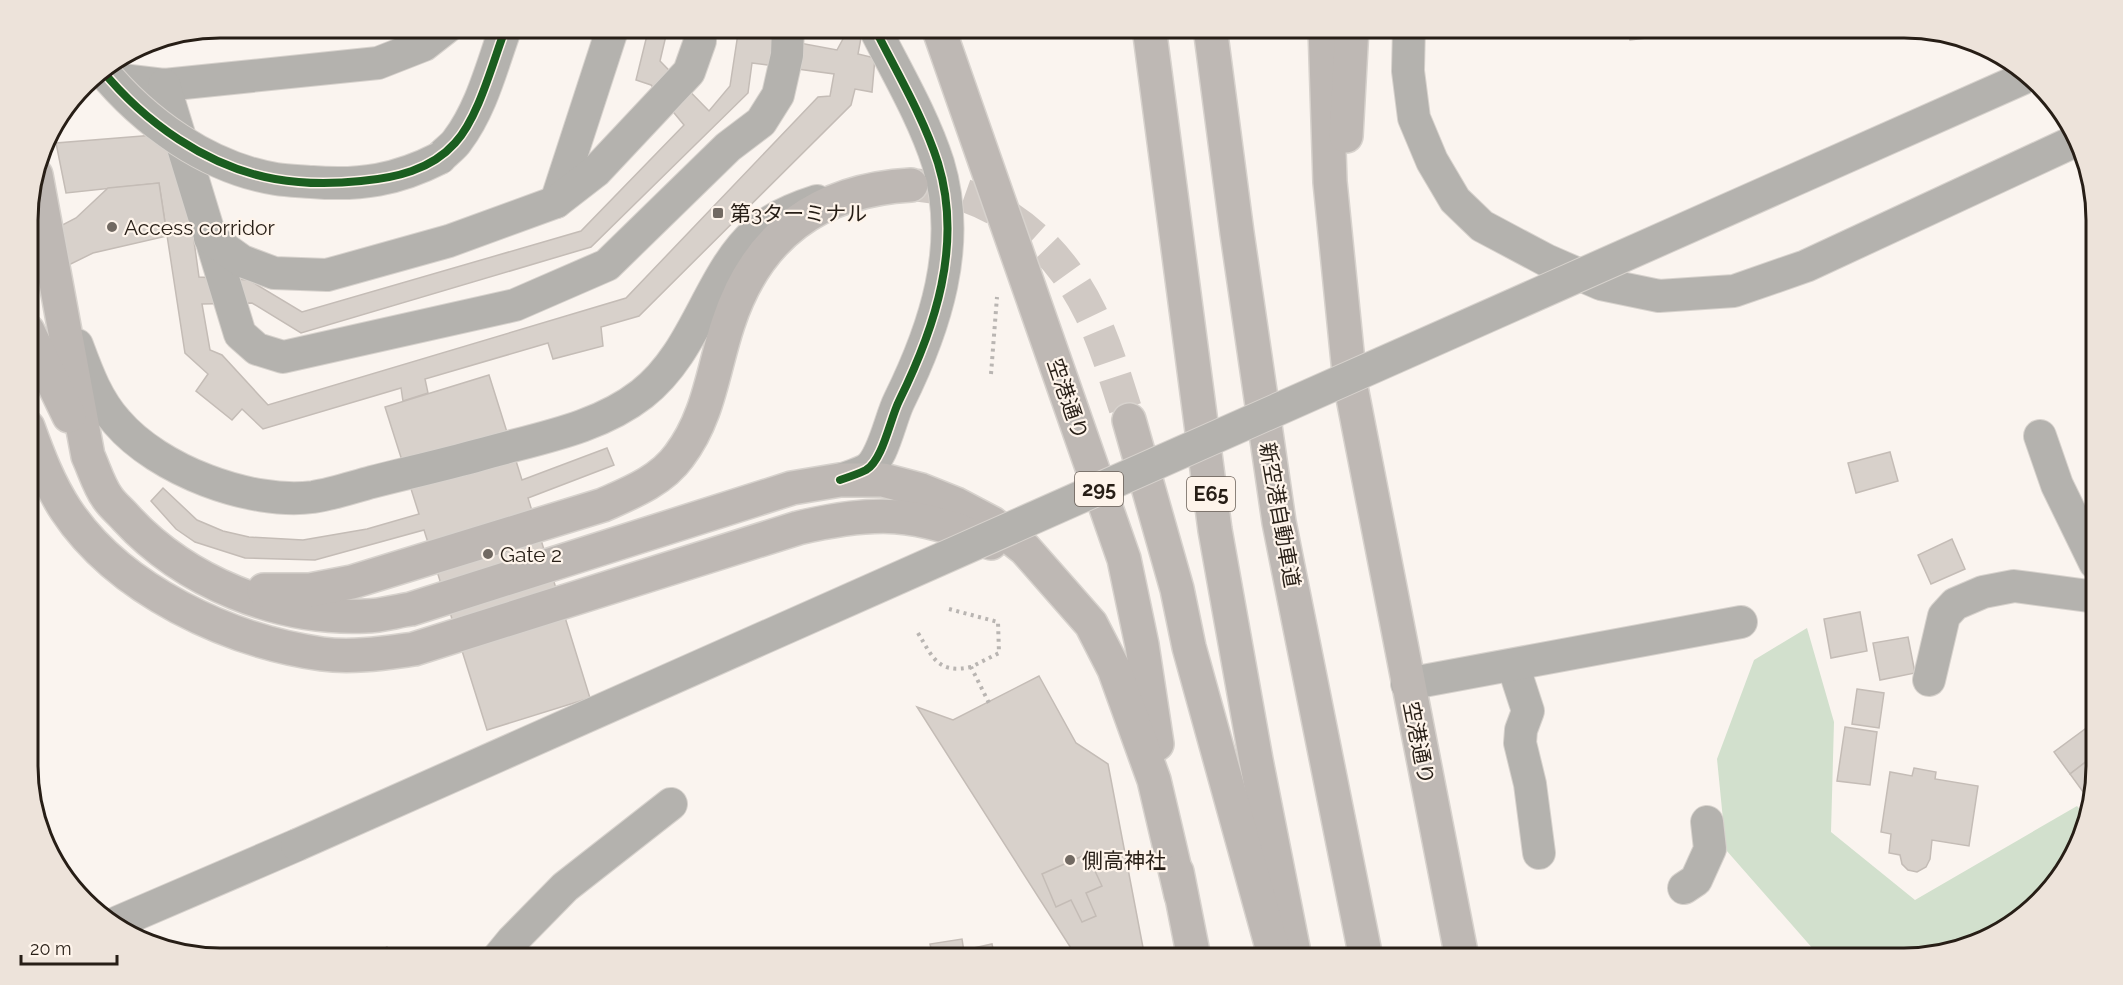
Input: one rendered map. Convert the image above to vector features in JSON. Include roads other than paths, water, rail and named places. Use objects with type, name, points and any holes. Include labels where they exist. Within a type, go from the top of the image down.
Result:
[{"type":"highway","name":"295","points":[[934,37],[963,98]]},
{"type":"highway","name":"空港通り","points":[[942,37],[1124,559],[1142,645],[1181,895],[1192,947]]},
{"type":"highway","name":"E65","points":[[1150,37],[1215,530],[1256,760],[1293,947]]},
{"type":"highway","points":[[1211,37],[1215,68]]},
{"type":"highway","points":[[1215,68],[1216,37]]},
{"type":"highway","name":"空港通り","points":[[1325,37],[1329,182],[1350,382],[1460,947]]},
{"type":"highway","points":[[1341,287],[1352,37]]},
{"type":"highway","name":"新空港自動車道","points":[[1215,68],[1279,522],[1363,947]]},
{"type":"highway","points":[[220,586],[251,590],[299,590],[352,582],[603,505],[631,493],[658,477],[678,458],[694,432],[708,402],[728,324],[738,296],[767,249],[787,230],[831,201],[883,186],[911,185]]},
{"type":"highway","points":[[39,194],[88,456]]},
{"type":"highway","points":[[38,352],[107,497],[140,534],[177,562],[220,586],[270,604],[310,613],[366,616],[411,609],[792,488],[840,480],[883,480],[921,490],[956,504],[992,523],[1025,549],[1091,624],[1114,669],[1154,780],[1181,895]]},
{"type":"highway","points":[[1130,420],[1177,589],[1189,647],[1272,947]]},
{"type":"highway","points":[[38,457],[66,510],[98,547],[126,573],[158,596],[235,632],[275,645],[324,654],[371,655],[414,649],[798,528],[840,519],[879,515],[918,518],[959,529],[1028,562],[1063,591]]},
{"type":"street","points":[[111,74],[122,80],[164,86],[378,63],[424,45],[434,37]]},
{"type":"street","points":[[108,76],[131,101],[161,127],[186,144],[235,168],[275,179],[333,184],[386,179],[414,171],[440,158],[457,142],[484,91],[503,37]]},
{"type":"street","points":[[556,202],[609,37]]},
{"type":"street","points":[[210,238],[242,261],[274,273],[327,275],[449,241],[556,202],[596,171],[689,72],[700,37]]},
{"type":"street","points":[[164,86],[240,334],[256,349],[284,357],[515,305],[607,265],[728,147],[761,122],[778,95],[787,55],[788,37]]},
{"type":"street","points":[[840,480],[868,469],[880,451],[893,413],[930,330],[947,253],[947,211],[938,164],[918,116],[879,37]]},
{"type":"street","points":[[1409,37],[1408,71],[1414,118],[1432,161],[1455,200],[1482,226],[1546,260],[1601,284],[1659,296],[1734,291],[1806,266],[2069,144]]},
{"type":"street","points":[[123,920],[297,845],[2020,80]]},
{"type":"street","points":[[56,286],[92,387],[116,422],[148,451],[187,472],[229,488],[269,496],[313,497],[572,429],[622,408],[644,393],[679,354],[725,272],[755,233],[777,217],[800,206],[831,196],[856,192]]},
{"type":"street","points":[[2040,436],[2057,485],[2086,545]]},
{"type":"street","points":[[1929,680],[1944,616],[1955,604],[1983,592],[2014,586],[2086,596]]},
{"type":"street","points":[[1407,684],[1741,622]]},
{"type":"street","points":[[1513,665],[1528,711],[1521,730],[1520,743],[1530,784],[1539,853]]},
{"type":"street","points":[[506,948],[565,887],[671,804]]},
{"type":"street","points":[[1684,888],[1696,880],[1710,849],[1707,822]]},
{"type":"tunnel","points":[[917,185],[972,198],[997,210],[1020,226],[1060,264],[1076,287],[1096,325],[1129,420]]},
{"type":"place","name":"第3ターミナル","points":[[718,213]]},
{"type":"place","name":"Access corridor","points":[[112,227]]},
{"type":"place","name":"Gate 2","points":[[488,554]]},
{"type":"place","name":"側高神社","points":[[1070,860]]}]
